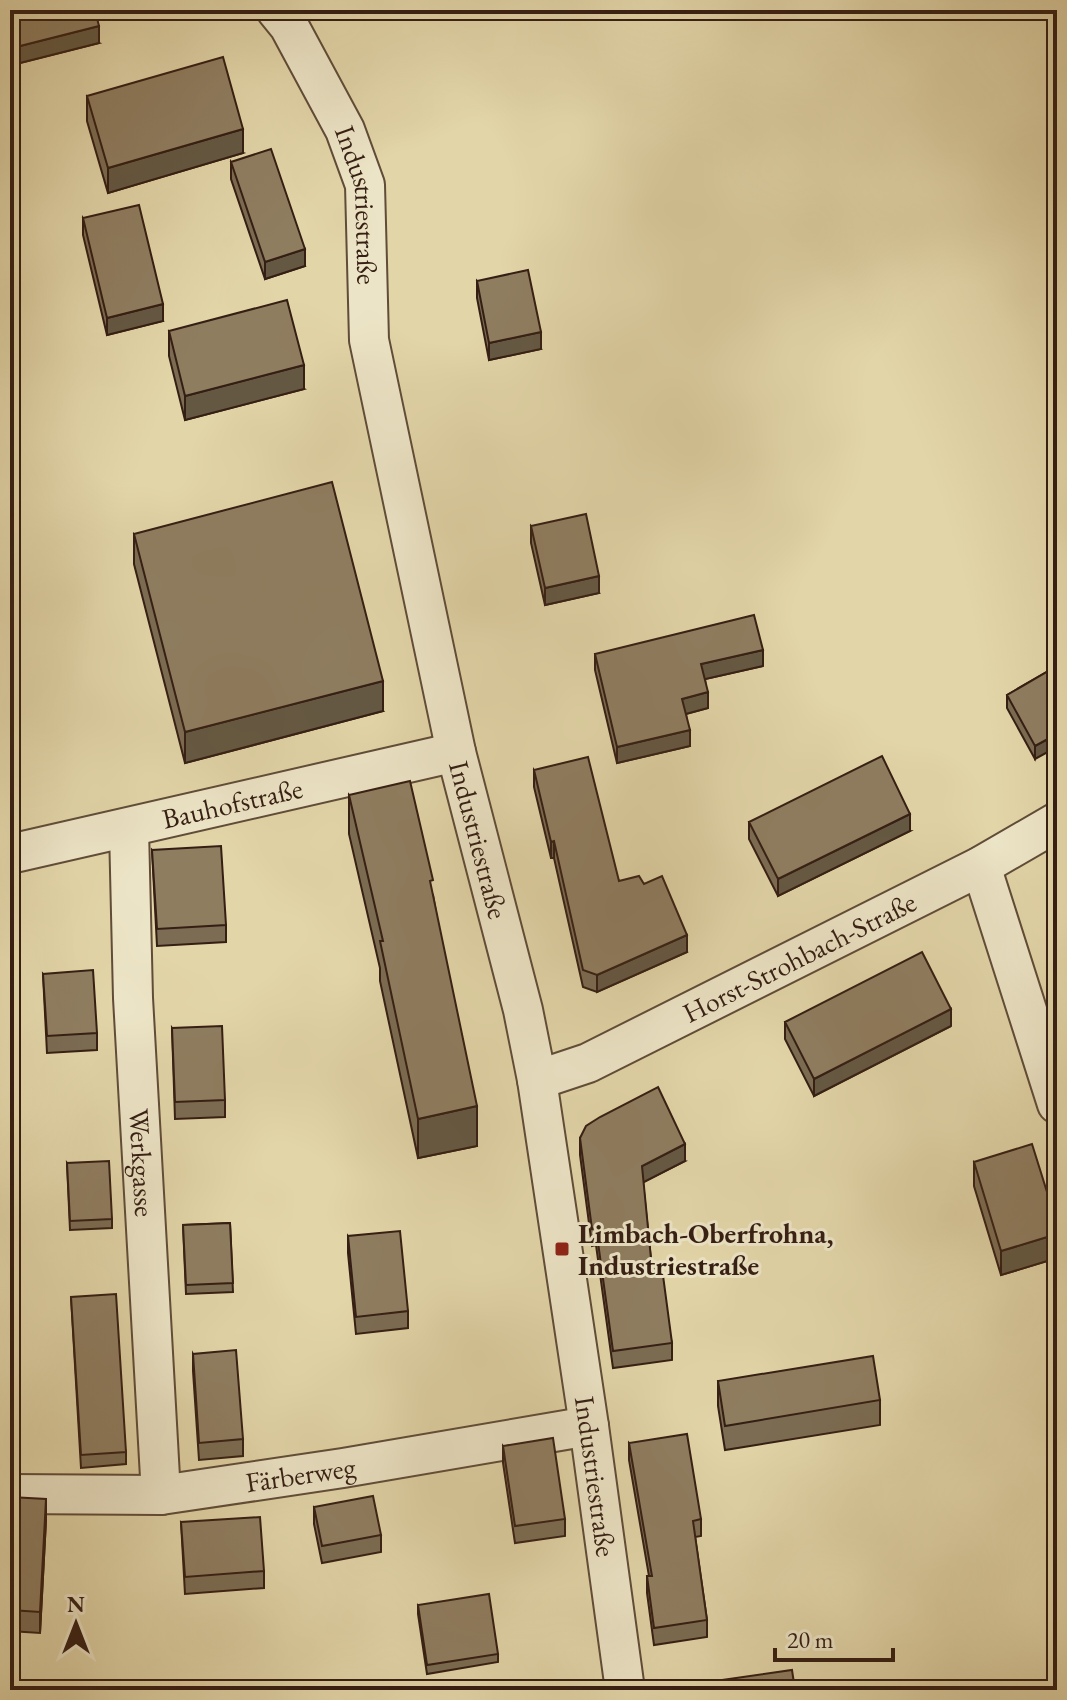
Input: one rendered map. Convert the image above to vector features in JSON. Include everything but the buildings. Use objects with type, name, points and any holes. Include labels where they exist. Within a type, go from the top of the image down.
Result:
[{"type":"street","name":"Industriestraße","points":[[276,10],[289,26],[345,130],[365,185],[369,340],[456,752],[523,1010],[537,1080],[625,1690]]},
{"type":"street","name":"Bauhofstraße","points":[[10,854],[456,752]]},
{"type":"street","name":"Horst-Strohbach-Straße","points":[[537,1080],[588,1063],[981,866],[1057,822]]},
{"type":"street","name":"Werkgasse","points":[[129,829],[133,998],[161,1495]]},
{"type":"street","points":[[981,866],[1057,1104]]},
{"type":"street","name":"Färberweg","points":[[10,1494],[161,1495],[589,1426]]},
{"type":"place","name":"Limbach-Oberfrohna, Industriestraße","points":[[562,1249]]}]
